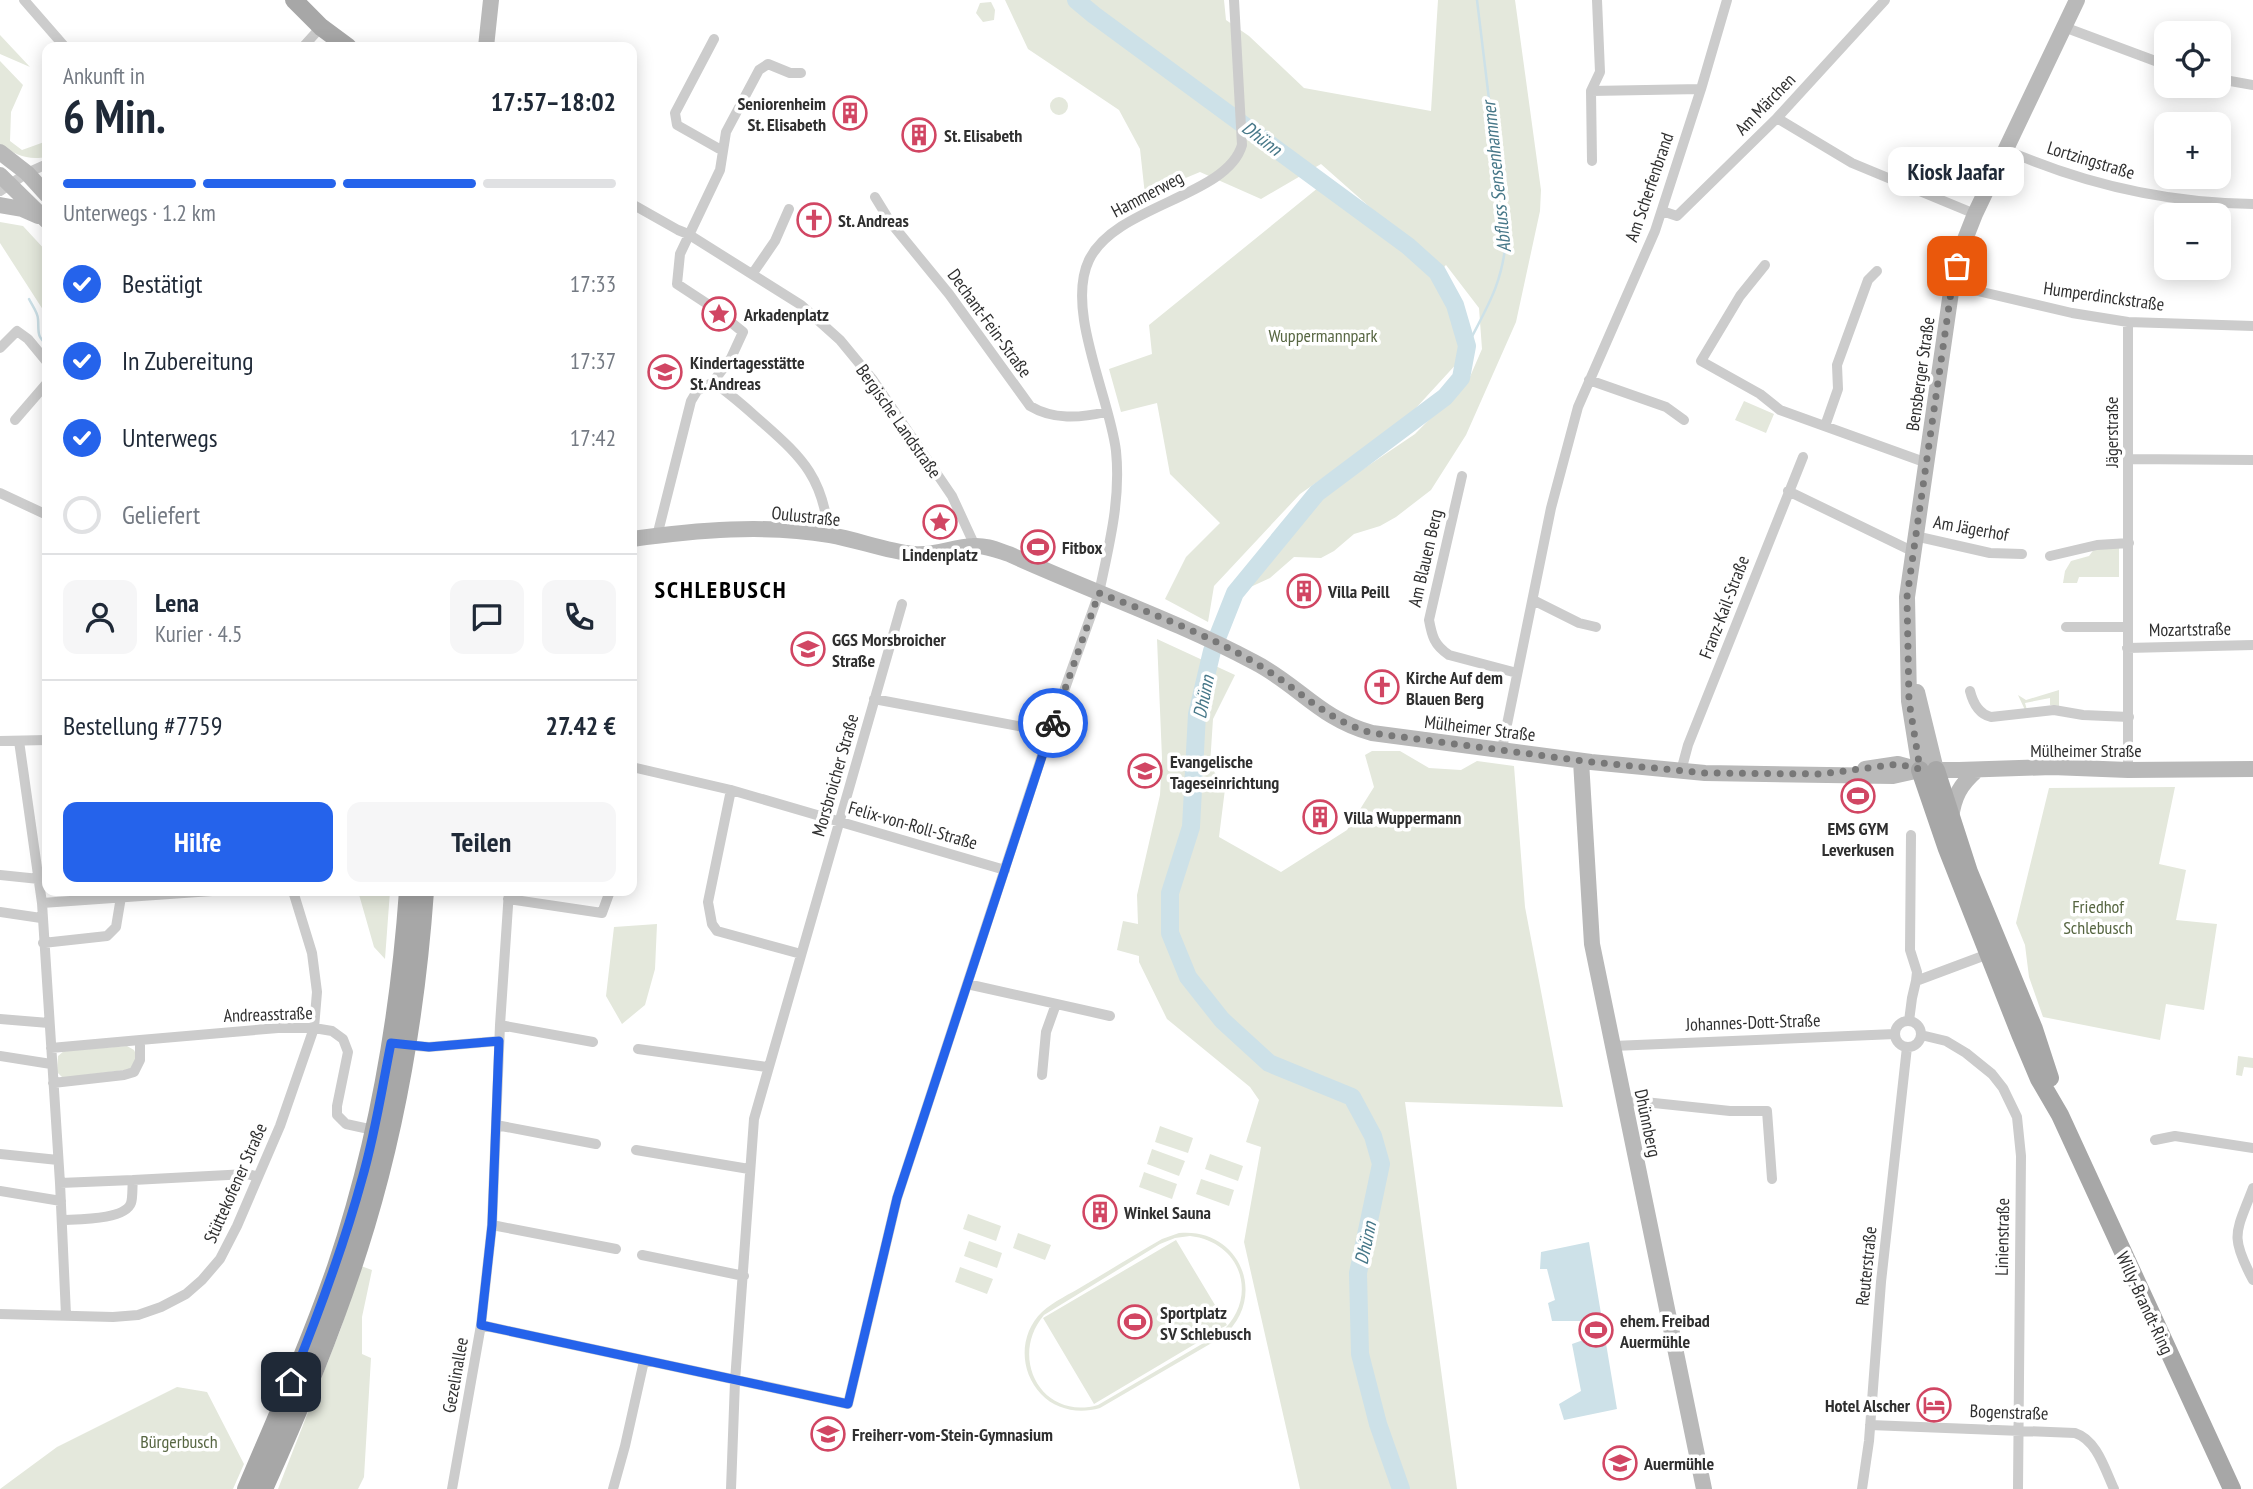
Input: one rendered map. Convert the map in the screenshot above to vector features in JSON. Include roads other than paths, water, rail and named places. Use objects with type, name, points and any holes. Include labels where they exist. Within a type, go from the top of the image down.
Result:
[{"type":"main road","points":[[294,0],[321,27],[341,42]]},
{"type":"main road","points":[[487,42],[491,0]]},
{"type":"main road","name":"Bensberger Straße","points":[[1928,770],[1909,701],[1907,597],[1952,285],[1962,247],[1975,214],[2077,0]]},
{"type":"main road","points":[[0,152],[27,173],[42,190]]},
{"type":"main road","points":[[3,183],[42,217]]},
{"type":"main road","points":[[0,205],[22,209],[42,218]]},
{"type":"main road","name":"Oulustraße","points":[[637,538],[701,530],[765,530],[829,535],[917,554],[939,553],[975,545]]},
{"type":"main road","points":[[975,545],[1009,554],[1099,593]]},
{"type":"main road","name":"Mülheimer Straße","points":[[1099,593],[1255,662],[1327,715],[1349,727],[1392,736],[1581,761],[1731,775],[1893,776],[1928,770],[2069,768],[2253,769]]},
{"type":"main road","name":"Dhünnberg","points":[[1581,761],[1590,925],[1704,1489]]},
{"type":"main road","name":"Willy-Brandt-Ring","points":[[1928,770],[1951,818],[2039,1079],[2060,1115],[2232,1489]]},
{"type":"main road","name":"Willy-Brandt-Ring","points":[[1928,770],[1947,849],[1994,952]]},
{"type":"main road","points":[[1951,818],[1957,790],[1977,770]]},
{"type":"main road","points":[[399,1044],[400,985],[408,896]]},
{"type":"main road","points":[[264,1489],[339,1309],[366,1226],[399,1044],[418,977],[425,896]]},
{"type":"main road","points":[[246,1489],[309,1339],[332,1278],[363,1177],[382,1132]]},
{"type":"street","points":[[24,0],[61,42]]},
{"type":"street","name":"Hammerweg","points":[[735,1381],[848,1404],[897,1198],[1004,870],[1099,593],[1118,496],[1116,449],[1085,325],[1082,302],[1084,276],[1088,262],[1106,237],[1121,226],[1202,185],[1228,168],[1239,155],[1242,145],[1234,0]]},
{"type":"street","points":[[1592,161],[1591,91],[1600,72],[1597,0]]},
{"type":"street","name":"Am Scherfenbrand","points":[[1502,749],[1553,500],[1578,407],[1662,211],[1727,0]]},
{"type":"street","name":"Am Märchen","points":[[1662,211],[1677,216],[1777,118],[1885,0]]},
{"type":"street","points":[[308,42],[321,27]]},
{"type":"street","points":[[2064,27],[2154,61]]},
{"type":"street","points":[[714,39],[675,113],[677,125],[723,151]]},
{"type":"street","points":[[657,536],[691,401],[697,391],[713,382],[731,358],[743,332],[677,284],[680,254],[720,170],[726,132],[759,70],[768,64],[790,73],[801,74]]},
{"type":"street","points":[[2231,81],[2253,85]]},
{"type":"street","points":[[1591,91],[1701,89]]},
{"type":"street","points":[[1777,118],[1852,163],[1975,214]]},
{"type":"street","name":"Lortzingstraße","points":[[2004,149],[2098,183],[2154,196],[2210,204],[2253,204]]},
{"type":"street","points":[[3,183],[42,166]]},
{"type":"street","name":"Dechant-Fein-Straße","points":[[876,197],[891,223],[949,294],[1030,406],[1043,414],[1068,416],[1086,417],[1106,412]]},
{"type":"street","name":"Bergische Landstraße","points":[[637,207],[754,274],[800,305],[840,341],[868,373],[952,496],[975,545]]},
{"type":"street","points":[[754,274],[775,241],[789,209]]},
{"type":"street","points":[[1765,265],[1740,296],[1701,361],[1760,394],[1780,410],[1927,463]]},
{"type":"street","points":[[1825,426],[1838,389],[1837,365],[1868,281],[1877,271]]},
{"type":"street","name":"Humperdinckstraße","points":[[1952,285],[2072,313],[2128,321],[2253,326]]},
{"type":"street","name":"Jägerstraße","points":[[2128,321],[2128,770]]},
{"type":"street","points":[[0,348],[17,331],[28,339],[42,356]]},
{"type":"street","points":[[1589,380],[1666,407],[1684,421]]},
{"type":"street","points":[[713,382],[803,460],[816,481],[826,508],[829,535]]},
{"type":"street","points":[[15,420],[42,389]]},
{"type":"street","name":"Franz-Kail-Straße","points":[[1681,771],[1688,746],[1803,457]]},
{"type":"street","points":[[2128,459],[2253,460]]},
{"type":"street","name":"Am Blauen Berg","points":[[1462,476],[1429,620],[1432,638],[1439,649],[1449,655],[1517,673]]},
{"type":"street","name":"Am Jägerhof","points":[[1788,491],[1913,544],[2022,554]]},
{"type":"street","points":[[0,492],[42,513]]},
{"type":"street","points":[[2050,556],[2097,545],[2129,543]]},
{"type":"street","points":[[1532,600],[1579,623],[1596,627]]},
{"type":"street","name":"Morsbroicher Straße","points":[[731,1489],[735,1381],[754,1119],[902,604]]},
{"type":"street","points":[[2066,627],[2127,627]]},
{"type":"street","name":"Mozartstraße","points":[[2127,648],[2253,645]]},
{"type":"street","points":[[1970,691],[1975,705],[1991,717],[2054,710],[2082,715],[2129,717]]},
{"type":"street","points":[[874,699],[1050,733]]},
{"type":"street","points":[[0,741],[42,740]]},
{"type":"street","points":[[19,741],[42,903],[66,1315]]},
{"type":"street","name":"Felix-von-Roll-Straße","points":[[637,770],[732,790],[1004,870]]},
{"type":"street","points":[[732,790],[708,901],[712,924],[717,931],[801,954]]},
{"type":"street","points":[[1909,1021],[1917,972],[1910,950],[1911,835]]},
{"type":"street","points":[[0,875],[39,879]]},
{"type":"street","points":[[42,903],[136,896]]},
{"type":"street","name":"Stüttekofener Straße","points":[[0,1314],[113,1317],[138,1315],[170,1303],[195,1287],[220,1259],[237,1226],[281,1122],[314,1028],[317,992],[312,953],[295,896]]},
{"type":"street","name":"Gezelinallee","points":[[452,1489],[481,1325],[492,1225],[499,1041],[509,896]]},
{"type":"street","name":"Gezelinallee","points":[[514,896],[602,913],[608,896]]},
{"type":"street","points":[[43,943],[107,936],[116,927],[121,897]]},
{"type":"street","points":[[0,912],[41,918]]},
{"type":"street","points":[[1916,981],[1994,952]]},
{"type":"street","points":[[967,984],[1110,1016]]},
{"type":"street","points":[[1042,1075],[1046,1032],[1056,1004]]},
{"type":"street","points":[[0,1019],[48,1023]]},
{"type":"street","points":[[1909,1021],[1918,1026],[1921,1035],[1916,1044],[1907,1047],[1898,1042],[1895,1034],[1900,1024],[1909,1021]]},
{"type":"street","points":[[500,1025],[593,1042]]},
{"type":"street","name":"Andreasstraße","points":[[51,1048],[278,1028],[332,1031],[343,1039],[348,1048],[348,1060],[337,1106],[340,1119],[346,1124],[382,1132]]},
{"type":"street","name":"Johannes-Dott-Straße","points":[[1613,1046],[1895,1034]]},
{"type":"street","name":"Linienstraße","points":[[1921,1035],[1947,1041],[1982,1065],[2003,1088],[2017,1117],[2021,1156],[2018,1489]]},
{"type":"street","points":[[53,1083],[129,1074],[139,1065],[140,1040]]},
{"type":"street","points":[[399,1044],[429,1047],[499,1041]]},
{"type":"street","name":"Reuterstraße","points":[[1862,1489],[1907,1047]]},
{"type":"street","points":[[638,1049],[767,1067]]},
{"type":"street","points":[[0,1056],[51,1064]]},
{"type":"street","points":[[1624,1103],[1635,1101],[1730,1111],[1766,1111],[1772,1179]]},
{"type":"street","points":[[496,1125],[596,1144]]},
{"type":"street","points":[[2155,1140],[2175,1136],[2253,1148]]},
{"type":"street","points":[[636,1150],[750,1169]]},
{"type":"street","points":[[0,1154],[58,1160]]},
{"type":"street","points":[[60,1183],[247,1174],[257,1176]]},
{"type":"street","points":[[62,1220],[111,1216],[125,1211],[131,1203],[133,1180]]},
{"type":"street","points":[[2253,1188],[2236,1238],[2239,1255],[2253,1280]]},
{"type":"street","points":[[0,1191],[61,1201]]},
{"type":"street","points":[[492,1225],[616,1249]]},
{"type":"street","points":[[642,1255],[744,1276]]},
{"type":"street","points":[[481,1325],[735,1381]]},
{"type":"street","points":[[613,1489],[644,1361]]},
{"type":"street","name":"Bogenstraße","points":[[1870,1424],[2081,1435],[2096,1452],[2114,1489]]},
{"type":"waterway","name":"Dhünn","points":[[1076,0],[1408,246],[1437,272],[1455,305],[1467,346],[1461,378],[1445,397],[1317,493],[1235,593],[1212,651],[1197,714],[1191,827],[1170,893],[1170,933],[1188,977],[1222,1020],[1269,1063],[1352,1097],[1373,1136],[1381,1164],[1358,1273],[1360,1354],[1378,1424],[1401,1489]]},
{"type":"waterway","name":"Abfluss Sensenhammer","points":[[1467,346],[1497,283],[1506,240],[1477,0]]},
{"type":"waterway","points":[[29,299],[38,317],[38,330],[42,339]]},
{"type":"place","name":"Seniorenheim St. Elisabeth","points":[[850,113]]},
{"type":"place","name":"St. Elisabeth","points":[[919,135]]},
{"type":"place","name":"St. Andreas","points":[[814,220]]},
{"type":"place","name":"Kiosk Jaafar","points":[[1957,266]]},
{"type":"place","name":"Arkadenplatz","points":[[719,314]]},
{"type":"place","name":"Kindertagesstätte St. Andreas","points":[[665,372]]},
{"type":"place","name":"Lindenplatz","points":[[940,522]]},
{"type":"place","name":"Fitbox","points":[[1038,547]]},
{"type":"place","name":"Villa Peill","points":[[1304,591]]},
{"type":"place","name":"GGS Morsbroicher Straße","points":[[808,649]]},
{"type":"place","name":"Kirche Auf dem Blauen Berg","points":[[1382,687]]},
{"type":"place","name":"Evangelische Tageseinrichtung","points":[[1145,771]]},
{"type":"place","name":"EMS GYM Leverkusen","points":[[1858,796]]},
{"type":"place","name":"Villa Wuppermann","points":[[1320,817]]},
{"type":"place","name":"Winkel Sauna","points":[[1100,1212]]},
{"type":"place","name":"Sportplatz SV Schlebusch","points":[[1135,1322]]},
{"type":"place","name":"ehem. Freibad Auermühle","points":[[1596,1330]]},
{"type":"place","name":"Hotel Alscher","points":[[1934,1405]]},
{"type":"place","name":"Freiherr-vom-Stein-Gymnasium","points":[[828,1434]]},
{"type":"place","name":"Auermühle","points":[[1620,1463]]},
{"type":"district","name":"SCHLEBUSCH","points":[[721,589]]},
{"type":"park label","name":"Wuppermannpark","points":[[1323,335]]},
{"type":"park label","name":"Friedhof Schlebusch","points":[[2098,916]]},
{"type":"park label","name":"Bürgerbusch","points":[[179,1441]]}]
